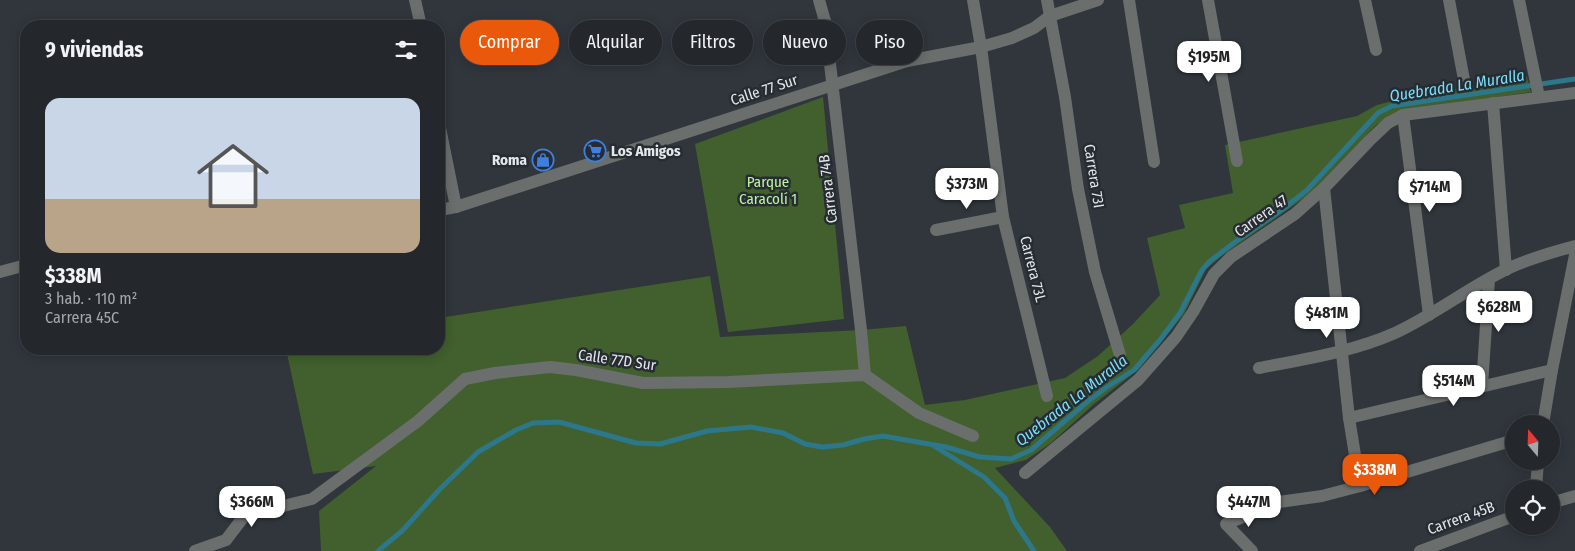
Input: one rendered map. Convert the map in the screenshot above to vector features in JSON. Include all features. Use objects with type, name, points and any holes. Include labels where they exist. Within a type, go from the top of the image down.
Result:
[{"type":"street","points":[[416,0],[419,20]]},
{"type":"street","name":"Carrera 74B","points":[[819,0],[825,21],[862,330],[865,375]]},
{"type":"street","name":"Carrera 73L","points":[[973,0],[982,47],[1003,217],[1047,396]]},
{"type":"street","name":"Carrera 73I","points":[[1047,0],[1065,97],[1078,189],[1095,272],[1120,355]]},
{"type":"street","name":"Calle 77 Sur","points":[[445,209],[606,160],[907,61],[982,47],[1020,35],[1034,28],[1050,16],[1098,0]]},
{"type":"street","points":[[1129,0],[1154,162]]},
{"type":"street","points":[[1208,0],[1237,161]]},
{"type":"street","points":[[1365,0],[1376,50]]},
{"type":"street","points":[[1449,0],[1466,85]]},
{"type":"street","points":[[1519,0],[1537,88]]},
{"type":"street","name":"Carrera 47","points":[[1025,473],[1138,380],[1176,337],[1194,312],[1214,274],[1231,257],[1295,214],[1324,188],[1368,141],[1388,123],[1403,115],[1493,103],[1537,88],[1575,93]]},
{"type":"street","points":[[1493,103],[1506,270]]},
{"type":"street","points":[[1403,115],[1429,315]]},
{"type":"street","points":[[445,153],[456,207]]},
{"type":"street","points":[[1324,188],[1349,418],[1360,486]]},
{"type":"street","points":[[936,230],[1003,217]]},
{"type":"street","points":[[1260,368],[1342,351],[1394,333],[1506,270],[1530,259],[1575,246]]},
{"type":"street","points":[[1544,415],[1575,254]]},
{"type":"street","points":[[0,272],[20,267]]},
{"type":"street","points":[[1482,386],[1489,279]]},
{"type":"street","name":"Calle 77D Sur","points":[[196,551],[226,540],[245,514],[312,499],[418,421],[465,380],[495,373],[550,367],[643,383],[728,382],[865,375]]},
{"type":"street","points":[[1349,418],[1552,370]]},
{"type":"street","points":[[865,375],[919,413],[973,436]]},
{"type":"street","points":[[1252,551],[1226,524],[1279,502],[1322,496],[1505,443]]},
{"type":"street","points":[[1560,500],[1575,496]]},
{"type":"street","name":"Carrera 45B","points":[[1420,551],[1505,519]]},
{"type":"green space","points":[[1527,77],[1531,92],[1405,111],[1388,117],[1375,126],[1311,193],[1206,269],[1184,314],[1139,369],[1094,404],[1051,443],[1026,460],[995,468],[1050,527],[1067,551],[321,551],[319,511],[376,466],[313,474],[287,355],[445,355],[445,317],[710,276],[720,337],[906,326],[925,405],[965,400],[1065,378],[1098,356],[1133,324],[1160,295],[1147,238],[1185,228],[1179,205],[1233,193],[1225,145],[1357,116],[1377,105],[1408,97]]},
{"type":"green space","name":"Parque Caracolí 1","points":[[823,97],[844,319],[728,332],[695,144]]},
{"type":"waterway","name":"Quebrada La Muralla","points":[[378,551],[402,531],[440,489],[478,452],[516,430],[533,423],[559,422],[636,443],[660,444],[707,431],[751,427],[783,433],[805,444],[822,447],[843,445],[883,436],[946,447],[980,457],[1011,459],[1031,450],[1087,402],[1134,370],[1180,313],[1202,270],[1210,261],[1307,190],[1378,113],[1392,106],[1575,79]]},
{"type":"waterway","points":[[934,446],[984,477],[1005,498],[1014,521],[1034,551]]},
{"type":"place","name":"Los Amigos","points":[[595,151]]},
{"type":"place","name":"Roma","points":[[543,160]]}]
